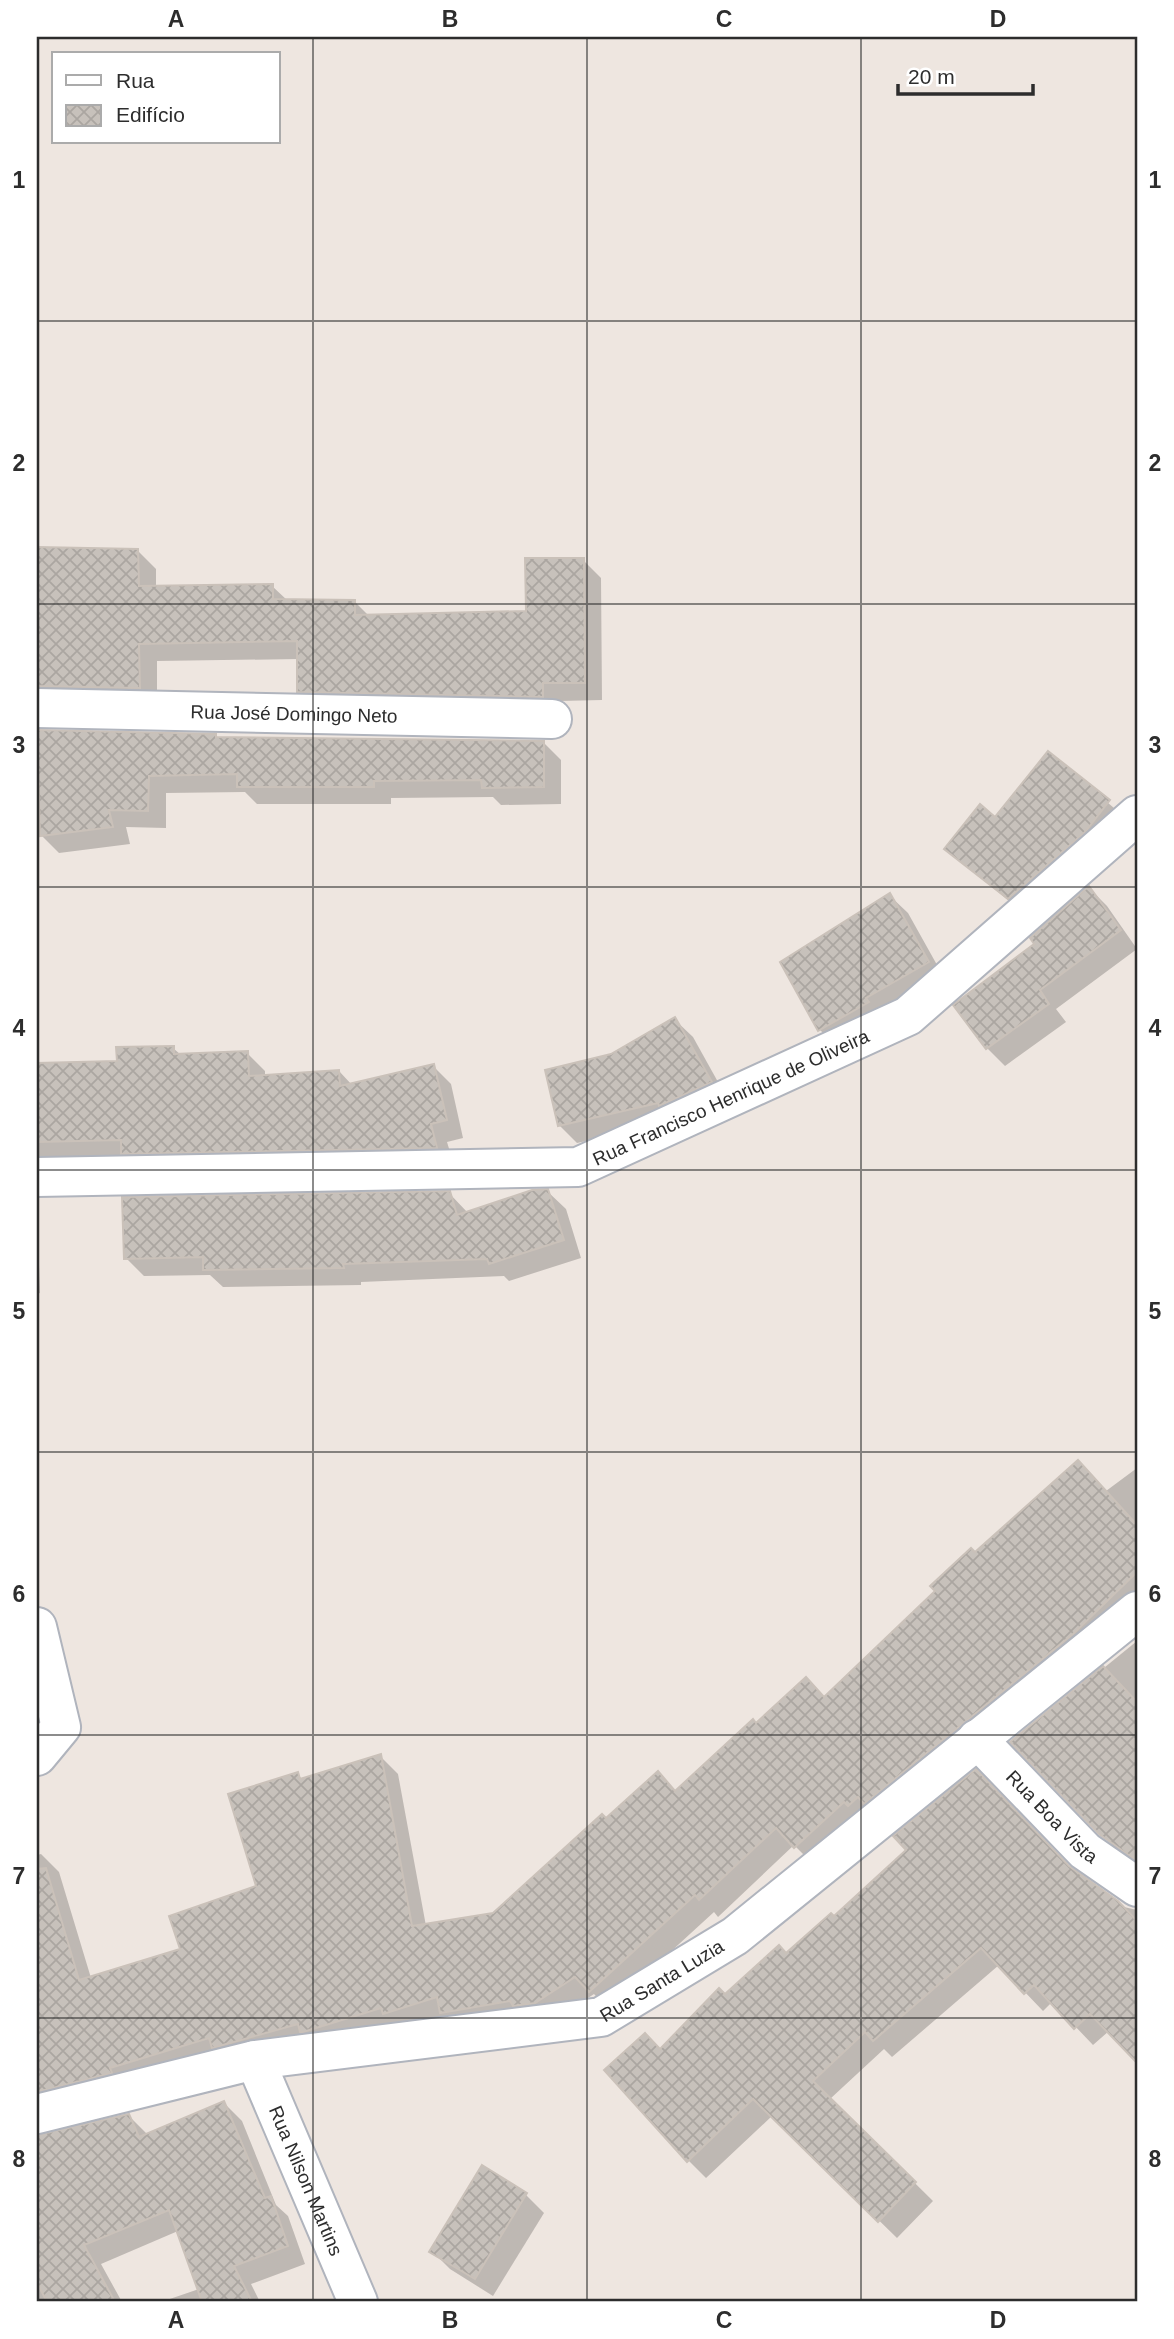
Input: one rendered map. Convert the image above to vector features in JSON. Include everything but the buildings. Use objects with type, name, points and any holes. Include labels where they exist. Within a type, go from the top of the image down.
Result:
[{"type":"street","name":"Rua José Domingo Neto","points":[[37,708],[552,719]]},
{"type":"street","name":"Rua Francisco Henrique de Oliveira","points":[[37,1177],[578,1167],[908,1016],[1137,815]]},
{"type":"street","name":"Rua Santa Luzia","points":[[37,2114],[255,2060],[601,2017],[736,1936],[1137,1611]]},
{"type":"street","points":[[37,1627],[61,1727],[37,1756]]},
{"type":"street","name":"Rua Boa Vista","points":[[977,1739],[1085,1851],[1137,1887]]},
{"type":"street","name":"Rua Nilson Martins","points":[[255,2060],[358,2302]]}]
